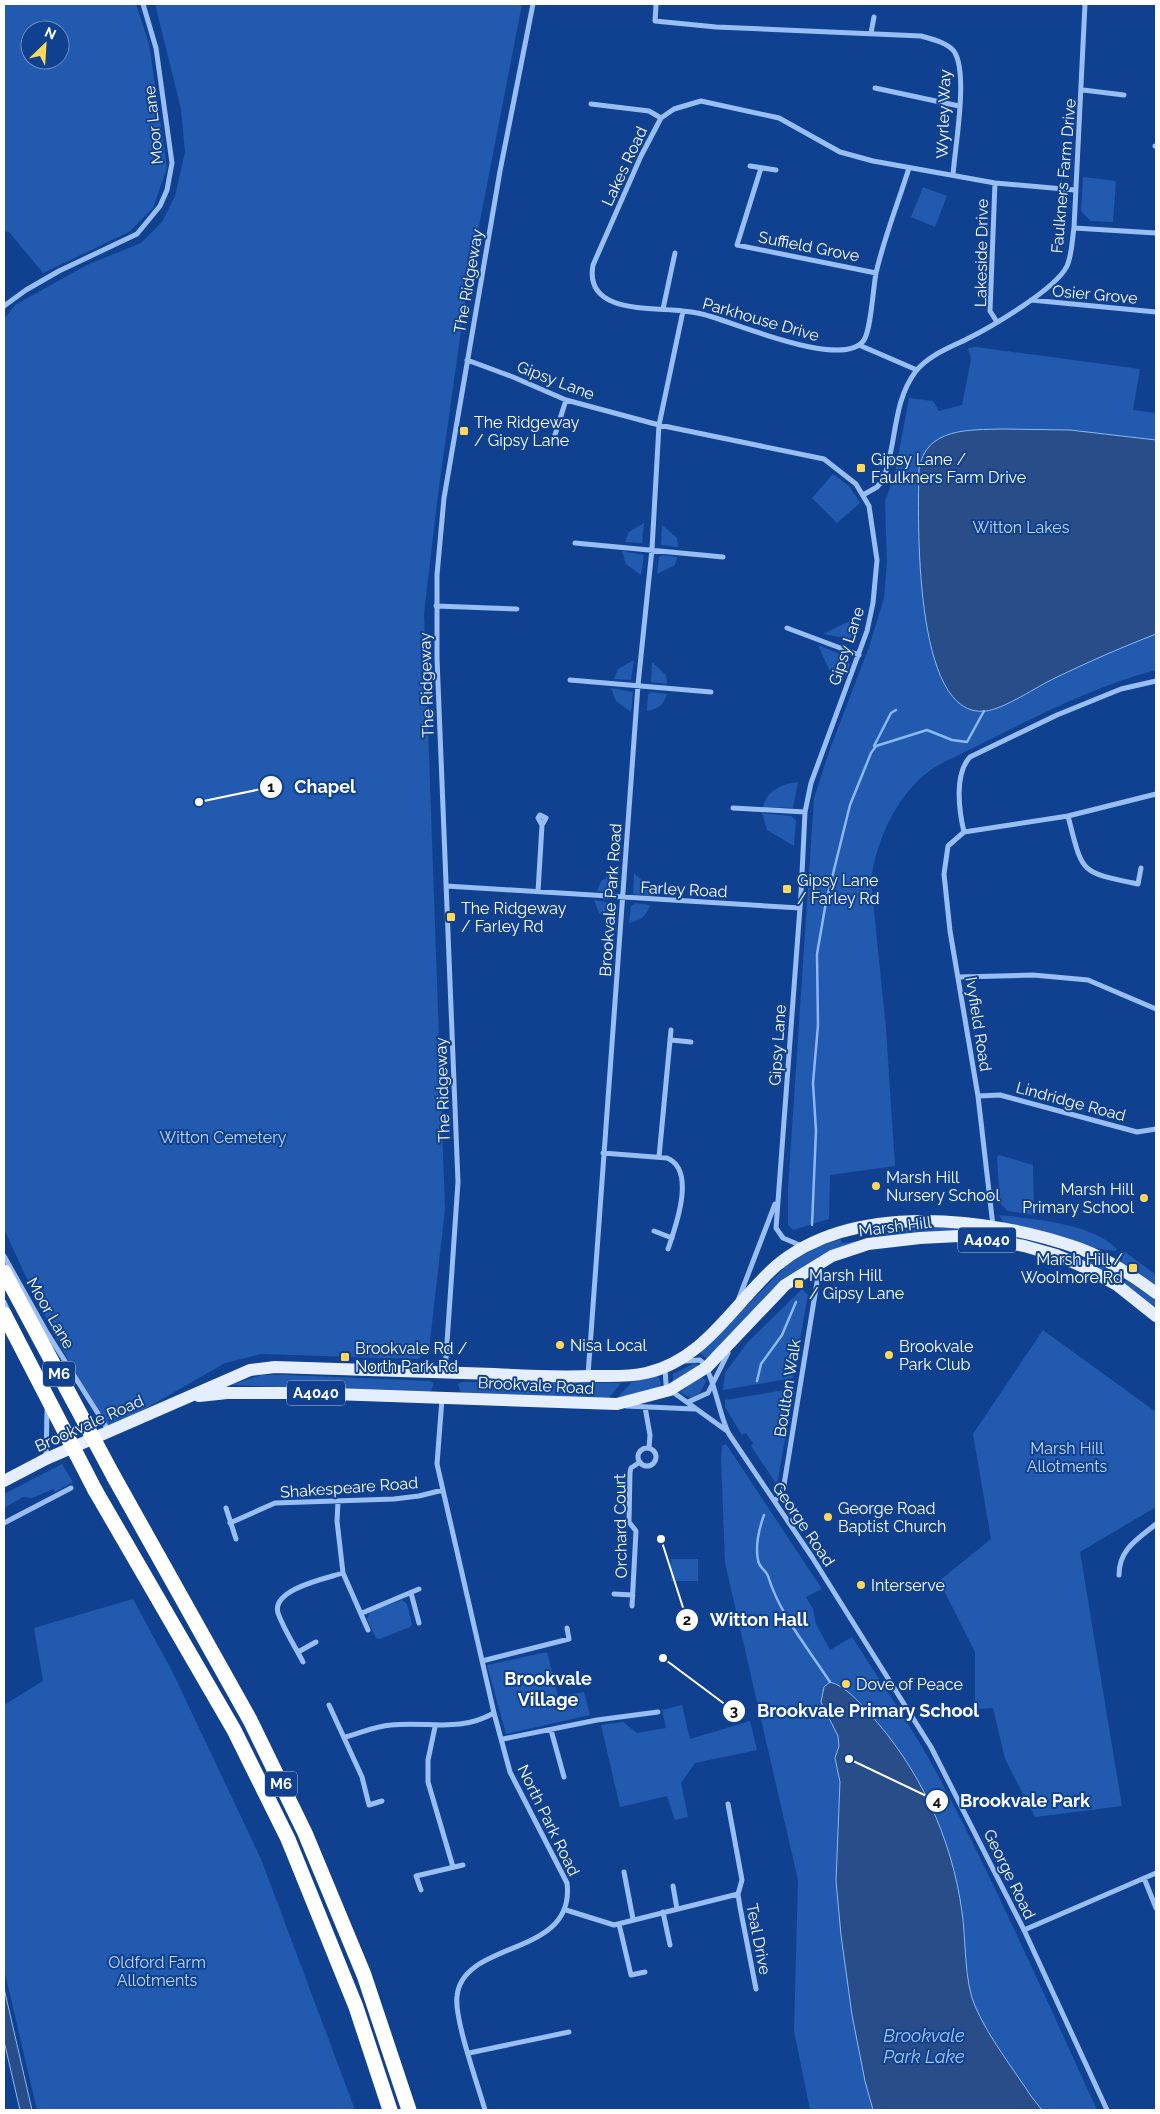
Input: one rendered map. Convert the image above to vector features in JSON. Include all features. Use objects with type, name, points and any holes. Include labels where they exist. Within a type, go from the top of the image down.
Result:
[{"type":"highway","name":"M6","points":[[4,1272],[114,1477],[250,1720],[305,1833],[364,1975],[409,2110]]},
{"type":"highway","name":"M6","points":[[4,1314],[95,1490],[229,1722],[288,1839],[356,2006],[390,2110]]},
{"type":"main road","name":"Marsh Hill","points":[[666,1367],[693,1352],[777,1266],[805,1247],[842,1231],[886,1224],[919,1222],[992,1226],[1032,1235],[1080,1249],[1112,1264],[1156,1293]]},
{"type":"main road","name":"Marsh Hill","points":[[670,1390],[707,1367],[785,1285],[805,1271],[842,1252],[868,1244],[959,1236],[1024,1246],[1056,1255],[1086,1268],[1117,1285],[1156,1316]]},
{"type":"main road","name":"Brookvale Road","points":[[4,1481],[46,1459],[250,1370],[275,1367],[445,1373],[628,1376],[666,1367]]},
{"type":"main road","points":[[442,1396],[445,1373]]},
{"type":"main road","name":"Brookvale Road","points":[[189,1398],[227,1393],[442,1396],[617,1404],[670,1390]]},
{"type":"street","name":"Moor Lane","points":[[4,306],[26,290],[60,271],[137,234],[160,206],[167,190],[172,163],[156,48],[143,4]]},
{"type":"street","name":"The Ridgeway","points":[[445,1373],[458,1182],[436,606],[444,498],[467,360],[533,4]]},
{"type":"street","name":"Faulkners Farm Drive","points":[[863,495],[883,480],[905,388],[917,370],[936,353],[997,322],[1031,300],[1062,273],[1068,264],[1074,228],[1085,4]]},
{"type":"street","name":"Wyrley Way","points":[[656,6],[655,21],[716,26],[921,36],[943,44],[954,51],[960,67],[959,106],[953,175]]},
{"type":"street","points":[[871,33],[874,16]]},
{"type":"street","points":[[875,88],[959,106]]},
{"type":"street","points":[[1082,90],[1124,94]]},
{"type":"street","name":"Lakes Road","points":[[683,311],[610,303],[594,287],[591,273],[595,259],[641,156],[661,118],[674,109],[701,101],[779,118],[840,152],[909,168],[995,183],[1075,190]]},
{"type":"street","points":[[591,104],[649,111],[661,118]]},
{"type":"street","points":[[750,166],[776,170]]},
{"type":"street","name":"Suffield Grove","points":[[761,168],[737,245],[876,272]]},
{"type":"street","points":[[909,168],[876,272],[866,334],[859,346],[917,370]]},
{"type":"street","name":"Lakeside Drive","points":[[995,183],[990,311],[997,322]]},
{"type":"street","points":[[1074,228],[1156,232]]},
{"type":"street","points":[[663,308],[675,252]]},
{"type":"street","name":"Osier Grove","points":[[1031,300],[1156,312]]},
{"type":"street","name":"Parkhouse Drive","points":[[659,425],[683,311],[708,315],[806,346],[830,350],[848,350],[859,346]]},
{"type":"street","name":"Gipsy Lane","points":[[467,360],[514,377],[566,400],[659,425],[824,459],[846,474],[863,495],[872,519],[877,577],[867,632],[816,766],[805,812],[800,908],[776,1228],[783,1238],[805,1247]]},
{"type":"street","points":[[554,438],[566,400]]},
{"type":"street","name":"Brookvale Park Road","points":[[588,1376],[638,685],[652,549],[659,425]]},
{"type":"street","points":[[575,543],[723,556]]},
{"type":"street","points":[[436,606],[517,610]]},
{"type":"street","points":[[787,628],[859,655]]},
{"type":"street","points":[[570,680],[711,692]]},
{"type":"street","points":[[1156,680],[1121,689],[1057,715],[970,757],[966,762],[960,779],[964,832],[1068,816],[1156,794]]},
{"type":"street","points":[[733,808],[805,812]]},
{"type":"street","points":[[1068,816],[1079,858],[1088,870],[1110,878],[1138,884],[1141,868]]},
{"type":"street","points":[[538,892],[542,825]]},
{"type":"street","name":"Ivyfield Road","points":[[964,832],[948,846],[944,874],[950,931],[960,978],[978,1096],[992,1226]]},
{"type":"street","name":"Farley Road","points":[[446,886],[800,908]]},
{"type":"street","points":[[960,978],[1033,976],[1088,980],[1156,1009]]},
{"type":"street","points":[[660,1157],[671,1030]]},
{"type":"street","points":[[671,1040],[691,1042]]},
{"type":"street","name":"Lindridge Road","points":[[978,1096],[1000,1095],[1137,1132],[1156,1129]]},
{"type":"street","points":[[603,1153],[660,1157],[672,1160],[682,1174],[680,1213],[668,1248]]},
{"type":"street","name":"Gipsy Lane","points":[[736,1306],[778,1196]]},
{"type":"street","points":[[654,1231],[672,1238]]},
{"type":"street","name":"Moor Lane","points":[[4,1256],[46,1331],[109,1432]]},
{"type":"street","name":"Boulton Walk","points":[[774,1500],[781,1496],[783,1491],[818,1276]]},
{"type":"street","points":[[4,1302],[45,1384],[48,1419],[46,1459]]},
{"type":"street","points":[[688,1402],[708,1393],[726,1356],[748,1324]]},
{"type":"street","points":[[670,1390],[666,1384],[666,1367],[692,1359],[700,1360],[707,1367]]},
{"type":"street","name":"George Road","points":[[707,1367],[727,1431],[774,1500],[931,1747],[1024,1930],[1107,2110]]},
{"type":"street","name":"George Road","points":[[670,1390],[727,1431]]},
{"type":"street","name":"North Park Road","points":[[442,1396],[437,1464],[494,1713],[503,1740],[510,1772],[568,1883],[566,1910]]},
{"type":"street","points":[[617,1404],[695,1409]]},
{"type":"street","name":"Orchard Court","points":[[645,1407],[650,1435],[649,1448]]},
{"type":"street","name":"Orchard Court","points":[[640,1462],[639,1454],[649,1448]]},
{"type":"street","name":"Orchard Court","points":[[640,1462],[649,1466],[656,1461],[656,1454],[649,1448]]},
{"type":"street","name":"Orchard Court","points":[[632,1606],[636,1531],[630,1522],[630,1472],[631,1468],[640,1462]]},
{"type":"street","points":[[4,1522],[71,1488]]},
{"type":"street","name":"Shakespeare Road","points":[[230,1523],[275,1503],[338,1502],[419,1496],[443,1490]]},
{"type":"street","points":[[338,1502],[337,1521],[344,1573],[368,1630]]},
{"type":"street","points":[[226,1508],[236,1539]]},
{"type":"street","points":[[1119,1575],[1119,1566],[1125,1550],[1156,1524]]},
{"type":"street","points":[[303,1662],[278,1613],[282,1598],[292,1590],[344,1573]]},
{"type":"street","points":[[362,1613],[419,1590]]},
{"type":"street","points":[[410,1593],[419,1624]]},
{"type":"street","name":"Orchard Court","points":[[614,1594],[633,1595]]},
{"type":"street","points":[[482,1662],[569,1639],[567,1628]]},
{"type":"street","points":[[298,1652],[316,1642]]},
{"type":"street","points":[[329,1705],[362,1777],[369,1804],[382,1801]]},
{"type":"street","points":[[503,1740],[597,1720],[658,1712]]},
{"type":"street","points":[[345,1738],[389,1725],[415,1724],[435,1727],[479,1722],[494,1713]]},
{"type":"street","points":[[435,1727],[428,1760],[428,1782],[453,1867]]},
{"type":"street","points":[[551,1730],[564,1777]]},
{"type":"street","name":"Teal Drive","points":[[728,1804],[742,1880],[738,1894],[756,1989]]},
{"type":"street","points":[[421,1890],[416,1876],[463,1865]]},
{"type":"street","points":[[624,1872],[633,1920]]},
{"type":"street","points":[[1024,1930],[1156,1873]]},
{"type":"street","points":[[1144,1878],[1156,1908]]},
{"type":"street","points":[[673,1886],[677,1909]]},
{"type":"street","name":"Teal Drive","points":[[566,1910],[608,1924],[619,1924],[738,1894]]},
{"type":"street","points":[[485,2110],[457,2011],[457,1993],[461,1983],[472,1969],[551,1928],[559,1922],[566,1910]]},
{"type":"street","points":[[663,1912],[670,1945]]},
{"type":"street","points":[[619,1924],[631,1975],[645,1972]]},
{"type":"street","points":[[469,2053],[569,2032]]},
{"type":"green space","points":[[4,4],[136,4],[149,44],[167,168],[153,208],[129,232],[43,273],[9,232],[4,231]]},
{"type":"green space","name":"Witton Cemetery","points":[[155,4],[522,4],[467,288],[438,494],[424,614],[445,1209],[429,1350],[418,1359],[261,1354],[225,1363],[110,1429],[66,1356],[4,1229],[4,319],[15,305],[87,265],[141,243],[162,222],[175,196],[185,152],[181,109]]},
{"type":"green space","points":[[1083,177],[1116,181],[1113,222],[1091,221],[1081,211]]},
{"type":"green space","points":[[923,187],[947,196],[935,227],[911,217]]},
{"type":"green space","name":"Witton Lakes","points":[[976,347],[1140,369],[1133,410],[1156,413],[1156,670],[1100,688],[942,763],[914,785],[893,814],[879,847],[871,881],[886,1029],[895,1166],[830,1175],[829,1219],[793,1230],[788,1225],[788,1189],[814,798],[830,749],[869,647],[884,598],[887,562],[885,502],[895,473],[909,398],[933,401],[939,411],[962,405],[971,359],[968,348]]},
{"type":"green space","points":[[833,474],[849,486],[860,503],[837,523],[812,498]]},
{"type":"green space","points":[[644,523],[642,543],[625,542],[629,532]]},
{"type":"green space","points":[[662,525],[677,538],[678,547],[661,545]]},
{"type":"green space","points":[[622,551],[644,555],[641,575],[626,564]]},
{"type":"green space","points":[[663,555],[677,557],[675,565],[657,574],[659,557]]},
{"type":"green space","points":[[860,616],[857,630],[850,639],[823,634]]},
{"type":"green space","points":[[818,645],[847,657],[850,665],[842,683],[835,683]]},
{"type":"green space","points":[[634,660],[631,680],[614,679],[618,669]]},
{"type":"green space","points":[[652,662],[666,675],[667,684],[651,682]]},
{"type":"green space","points":[[611,688],[633,692],[631,712],[616,701]]},
{"type":"green space","points":[[652,692],[667,694],[660,706],[647,711],[648,694]]},
{"type":"green space","points":[[798,782],[793,808],[763,807],[768,796],[776,789],[786,784]]},
{"type":"green space","points":[[762,813],[791,816],[796,820],[794,846],[767,830]]},
{"type":"green space","points":[[616,872],[614,892],[597,891],[601,881]]},
{"type":"green space","points":[[634,873],[649,887],[650,896],[633,894]]},
{"type":"green space","points":[[594,900],[616,904],[614,924],[599,913]]},
{"type":"green space","points":[[635,903],[650,905],[642,917],[637,921],[629,923],[631,906]]},
{"type":"green space","points":[[999,1155],[1033,1165],[1034,1215],[1008,1211],[1000,1203],[997,1157]]},
{"type":"green space","points":[[999,1215],[1045,1221],[1078,1228],[1106,1240],[1117,1249],[1115,1251],[1086,1247],[1004,1224]]},
{"type":"green space","points":[[945,1227],[1008,1236],[1046,1246],[1105,1267],[1104,1271],[1014,1240],[872,1239],[871,1232]]},
{"type":"green space","points":[[841,1239],[842,1243],[858,1241],[822,1257],[709,1361],[700,1353],[787,1265],[814,1248]]},
{"type":"green space","points":[[1125,1252],[1156,1275],[1156,1285],[1121,1261]]},
{"type":"green space","points":[[1126,1280],[1156,1300],[1156,1309],[1123,1284]]},
{"type":"green space","points":[[802,1289],[808,1295],[793,1378],[723,1390],[725,1373],[748,1342]]},
{"type":"green space","name":"Marsh Hill Allotments","points":[[1043,1330],[1156,1412],[1156,1507],[1080,1552],[1122,1806],[1035,1817],[1005,1759],[993,1708],[975,1709],[975,1652],[939,1581],[991,1539],[973,1434]]},
{"type":"green space","points":[[695,1363],[699,1365],[673,1382],[673,1374]]},
{"type":"green space","points":[[261,1375],[430,1381],[434,1383],[431,1391],[427,1393],[231,1385]]},
{"type":"green space","points":[[658,1376],[661,1383],[659,1389],[616,1399],[632,1382]]},
{"type":"green space","points":[[701,1376],[706,1381],[700,1393],[691,1398],[680,1392]]},
{"type":"green space","points":[[462,1382],[621,1383],[608,1399],[461,1393],[458,1384]]},
{"type":"green space","points":[[791,1389],[793,1393],[777,1485],[751,1446],[753,1443],[746,1433],[742,1435],[725,1407],[725,1400]]},
{"type":"green space","points":[[726,1444],[822,1589],[806,1597],[813,1609],[816,1624],[830,1650],[852,1637],[930,1761],[1001,1902],[1097,2110],[810,2110],[794,2031],[798,1880],[725,1563],[721,1459],[722,1446]]},
{"type":"green space","points":[[62,1464],[73,1482],[55,1492],[53,1489],[32,1498],[23,1497],[4,1508],[4,1494]]},
{"type":"green space","points":[[671,1559],[698,1559],[698,1581],[671,1581]]},
{"type":"green space","name":"Oldford Farm Allotments","points":[[133,1599],[173,1673],[261,1859],[355,2110],[37,2110],[4,1969],[4,1705],[43,1681],[34,1628]]},
{"type":"green space","points":[[402,1600],[407,1604],[412,1624],[410,1627],[380,1639],[376,1638],[367,1619],[370,1612]]},
{"type":"green space","points":[[547,1652],[558,1696],[584,1692],[590,1715],[506,1734],[487,1665]]},
{"type":"green space","points":[[682,1705],[690,1739],[750,1721],[757,1750],[695,1763],[681,1783],[688,1817],[675,1820],[667,1796],[620,1807],[601,1725],[623,1722],[637,1733],[666,1728],[662,1710]]},
{"type":"water","name":"Witton Lakes","points":[[1003,429],[1070,430],[1156,440],[1156,634],[1067,672],[1021,697],[986,711],[962,705],[944,684],[932,650],[924,610],[920,568],[919,469],[923,455],[930,445],[940,438],[964,431]]},
{"type":"water","name":"Brookvale Park Lake","points":[[830,1682],[851,1694],[864,1708],[886,1733],[918,1780],[941,1831],[957,1884],[971,1996],[994,2041],[1042,2110],[873,2110],[865,2081],[852,2015],[841,1935],[836,1881],[840,1782],[835,1758],[839,1746],[838,1736],[821,1702],[824,1687]]},
{"type":"water","points":[[4,1988],[32,2110],[20,2110],[4,2041]]},
{"type":"waterway","points":[[874,746],[891,713],[896,710]]},
{"type":"waterway","points":[[828,894],[850,805],[871,753],[876,746],[927,730],[952,740],[967,742],[984,711]]},
{"type":"waterway","points":[[812,1225],[816,1131],[813,1083],[818,1025],[817,954],[826,902]]},
{"type":"waterway","points":[[757,1381],[761,1364],[782,1335],[796,1302]]},
{"type":"waterway","points":[[764,1515],[757,1543],[759,1563],[767,1574],[787,1618],[830,1682]]},
{"type":"place","name":"The Ridgeway / Gipsy Lane","points":[[464,431]]},
{"type":"place","name":"Gipsy Lane / Faulkners Farm Drive","points":[[861,468]]},
{"type":"place","name":"Chapel","points":[[199,802]]},
{"type":"place","name":"Gipsy Lane / Farley Rd","points":[[787,889]]},
{"type":"place","name":"The Ridgeway / Farley Rd","points":[[451,917]]},
{"type":"place","name":"Marsh Hill Nursery School","points":[[876,1186]]},
{"type":"place","name":"Marsh Hill Primary School","points":[[1144,1198]]},
{"type":"place","name":"Marsh Hill / Woolmore Rd","points":[[1133,1268]]},
{"type":"place","name":"Marsh Hill / Gipsy Lane","points":[[799,1284]]},
{"type":"place","name":"Nisa Local","points":[[560,1345]]},
{"type":"place","name":"Brookvale Park Club","points":[[889,1355]]},
{"type":"place","name":"Brookvale Rd / North Park Rd","points":[[345,1357]]},
{"type":"place","name":"George Road Baptist Church","points":[[828,1517]]},
{"type":"place","name":"Witton Hall","points":[[661,1539]]},
{"type":"place","name":"Interserve","points":[[861,1585]]},
{"type":"place","name":"Brookvale Primary School","points":[[663,1658]]},
{"type":"place","name":"Dove of Peace","points":[[846,1684]]},
{"type":"place","name":"Brookvale Park","points":[[849,1759]]},
{"type":"district","name":"Brookvale Village","points":[[548,1689]]}]
